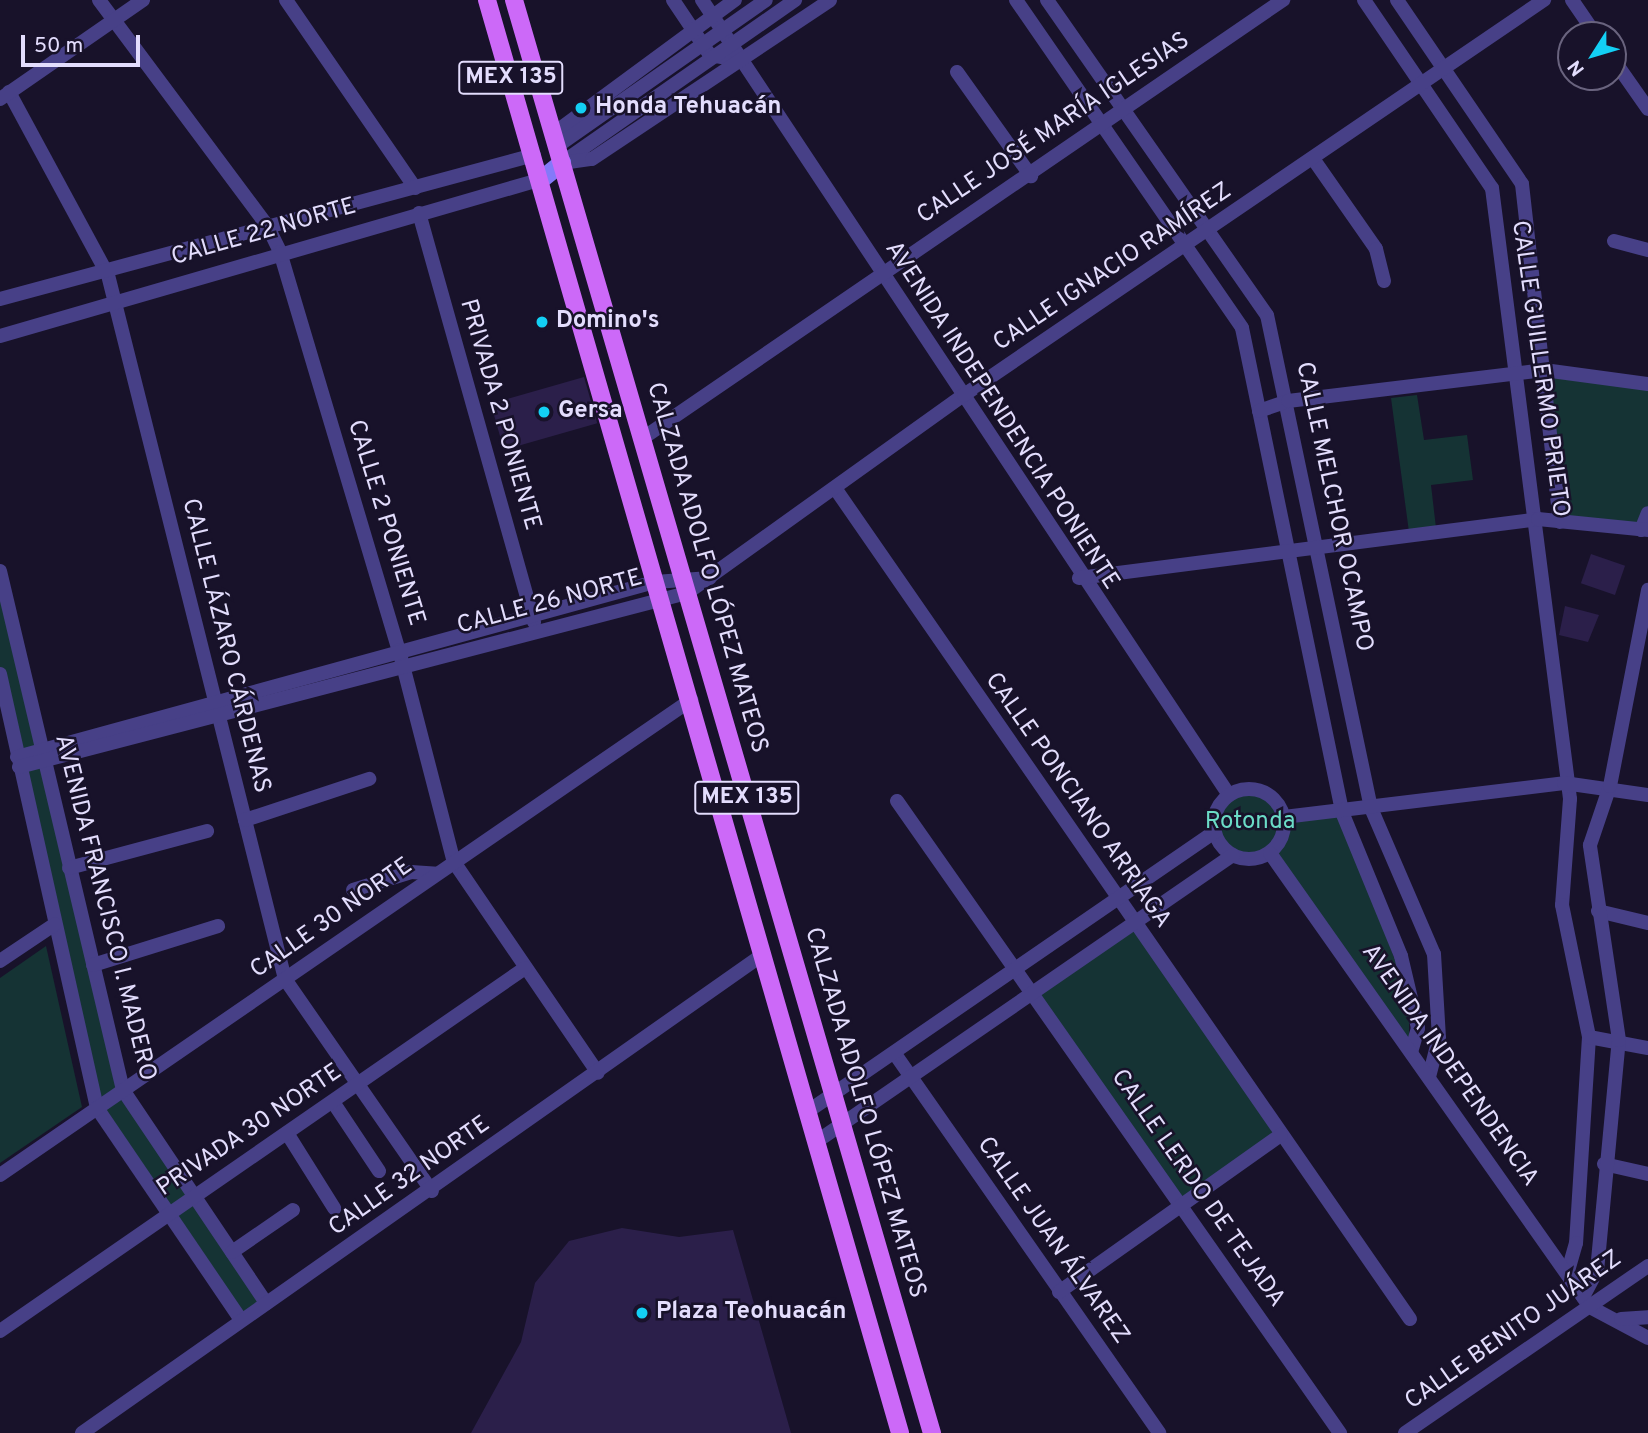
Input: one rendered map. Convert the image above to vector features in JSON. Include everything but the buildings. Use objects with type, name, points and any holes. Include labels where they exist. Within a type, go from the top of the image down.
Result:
[{"type":"main road","name":"CALZADA ADOLFO LÓPEZ MATEOS","points":[[487,0],[541,179],[900,1433]]},
{"type":"main road","name":"CALZADA ADOLFO LÓPEZ MATEOS","points":[[514,0],[932,1433]]},
{"type":"main road","points":[[534,155],[557,148]]},
{"type":"main road","points":[[541,179],[557,148]]},
{"type":"street","name":"CALLE 2 PONIENTE","points":[[99,0],[268,227],[280,252],[399,650],[454,862],[598,1073]]},
{"type":"street","points":[[5,96],[143,0]]},
{"type":"street","points":[[286,0],[415,188]]},
{"type":"street","points":[[673,0],[706,49],[738,60]]},
{"type":"street","name":"AVENIDA INDEPENDENCIA PONIENTE","points":[[702,0],[738,60],[878,272],[964,395],[1079,578],[1229,795]]},
{"type":"street","points":[[557,148],[693,29],[735,0]]},
{"type":"street","points":[[725,36],[765,0]]},
{"type":"street","points":[[557,148],[725,36],[795,0]]},
{"type":"street","points":[[557,148],[592,159],[830,0]]},
{"type":"street","points":[[1016,0],[1242,328],[1342,812],[1401,956],[1418,1028],[1411,1052]]},
{"type":"street","name":"CALLE MELCHOR OCAMPO","points":[[1047,0],[1267,315],[1288,401],[1371,808],[1434,954],[1439,1038],[1429,1077]]},
{"type":"street","name":"CALLE JOSÉ MARÍA IGLESIAS","points":[[643,438],[878,272],[1031,176],[1283,0]]},
{"type":"street","name":"CALLE GUILLERMO PRIETO","points":[[1364,0],[1492,188],[1538,519],[1564,783],[1570,799],[1562,905],[1589,1037],[1576,1243],[1567,1275]]},
{"type":"street","name":"CALLE GUILLERMO PRIETO","points":[[1397,0],[1522,184],[1560,522]]},
{"type":"street","name":"CALLE IGNACIO RAMÍREZ","points":[[685,585],[710,578],[837,491],[964,395],[1188,247],[1544,0]]},
{"type":"street","points":[[1572,0],[1586,21]]},
{"type":"street","points":[[957,72],[1031,176]]},
{"type":"street","points":[[1627,79],[1648,109]]},
{"type":"street","name":"CALLE LÁZARO CÁRDENAS","points":[[5,96],[108,275],[285,979],[432,1191]]},
{"type":"street","name":"CALLE 22 NORTE","points":[[0,299],[108,275],[268,227],[534,155]]},
{"type":"street","points":[[1314,160],[1376,249],[1384,281]]},
{"type":"street","name":"CALLE 22 NORTE","points":[[0,337],[115,299],[541,179]]},
{"type":"street","name":"PRIVADA 2 PONIENTE","points":[[419,213],[536,630]]},
{"type":"street","points":[[1614,241],[1648,250]]},
{"type":"street","points":[[1259,411],[1288,401],[1544,370],[1648,384]]},
{"type":"street","name":"CALLE PONCIANO ARRIAGA","points":[[837,491],[1410,1319]]},
{"type":"street","points":[[1079,578],[1288,555],[1538,519],[1645,530],[1648,513]]},
{"type":"street","name":"AVENIDA FRANCISCO I. MADERO","points":[[0,571],[123,1090],[266,1303]]},
{"type":"street","name":"CALLE 26 NORTE","points":[[218,711],[399,650],[532,615],[685,585]]},
{"type":"street","name":"CALLE 26 NORTE","points":[[18,762],[536,630],[657,590]]},
{"type":"street","points":[[1648,590],[1643,662],[1610,786],[1590,845],[1619,1040],[1604,1164],[1597,1271],[1586,1302],[1620,1319],[1648,1338]]},
{"type":"street","name":"AVENIDA FRANCISCO I. MADERO","points":[[0,674],[97,1108],[241,1320]]},
{"type":"street","name":"CALLE 30 NORTE","points":[[0,1175],[691,700]]},
{"type":"street","points":[[0,748],[14,738]]},
{"type":"street","points":[[245,820],[369,779]]},
{"type":"street","points":[[1284,817],[1564,783],[1610,786],[1648,795]]},
{"type":"street","points":[[1262,790],[1284,817],[1282,837],[1269,853],[1252,859],[1233,855],[1215,832],[1216,811],[1229,795],[1262,790]]},
{"type":"street","name":"CALLE LERDO DE TEJADA","points":[[897,801],[1340,1433]]},
{"type":"street","points":[[69,868],[207,831]]},
{"type":"street","points":[[807,1112],[1215,832]]},
{"type":"street","name":"AVENIDA INDEPENDENCIA","points":[[1269,853],[1586,1302]]},
{"type":"street","points":[[817,1142],[1032,990],[1233,855]]},
{"type":"street","points":[[353,890],[411,872],[437,874]]},
{"type":"street","points":[[1598,911],[1648,923]]},
{"type":"street","points":[[0,961],[55,924]]},
{"type":"street","points":[[93,965],[218,926]]},
{"type":"street","name":"CALLE 32 NORTE","points":[[82,1433],[241,1320],[432,1191],[762,955]]},
{"type":"street","name":"PRIVADA 30 NORTE","points":[[0,1331],[525,968]]},
{"type":"street","points":[[1589,1037],[1619,1040],[1648,1048]]},
{"type":"street","name":"CALLE JUAN ÁLVAREZ","points":[[895,1054],[1159,1433]]},
{"type":"street","points":[[333,1102],[379,1171]]},
{"type":"street","points":[[287,1133],[334,1208]]},
{"type":"street","points":[[1059,1292],[1281,1135]]},
{"type":"street","points":[[1604,1164],[1648,1174]]},
{"type":"street","points":[[232,1252],[293,1209]]},
{"type":"street","name":"CALLE BENITO JUÁREZ","points":[[1405,1433],[1586,1302],[1648,1266]]},
{"type":"street","points":[[1620,1319],[1648,1317]]},
{"type":"green space","points":[[1544,370],[1648,384],[1648,513],[1641,530],[1560,522]]},
{"type":"green space","points":[[1417,395],[1424,440],[1467,435],[1473,480],[1431,485],[1436,528],[1409,532],[1391,398]]},
{"type":"green space","points":[[0,583],[123,1090],[266,1303],[241,1320],[97,1108],[0,667]]},
{"type":"green space","name":"Rotonda","points":[[1250,791],[1273,801],[1283,824],[1273,847],[1250,857],[1227,847],[1217,824],[1227,801]]},
{"type":"green space","points":[[1342,813],[1409,999],[1409,1043],[1272,854],[1288,819]]},
{"type":"green space","points":[[1134,923],[1282,1134],[1182,1204],[1034,993]]},
{"type":"green space","points":[[46,946],[82,1107],[0,1163],[0,978]]},
{"type":"place","name":"Honda Tehuacán","points":[[581,108]]},
{"type":"place","name":"Domino's","points":[[542,322]]},
{"type":"place","name":"Gersa","points":[[544,412]]},
{"type":"place","name":"Plaza Teohuacán","points":[[642,1313]]}]
